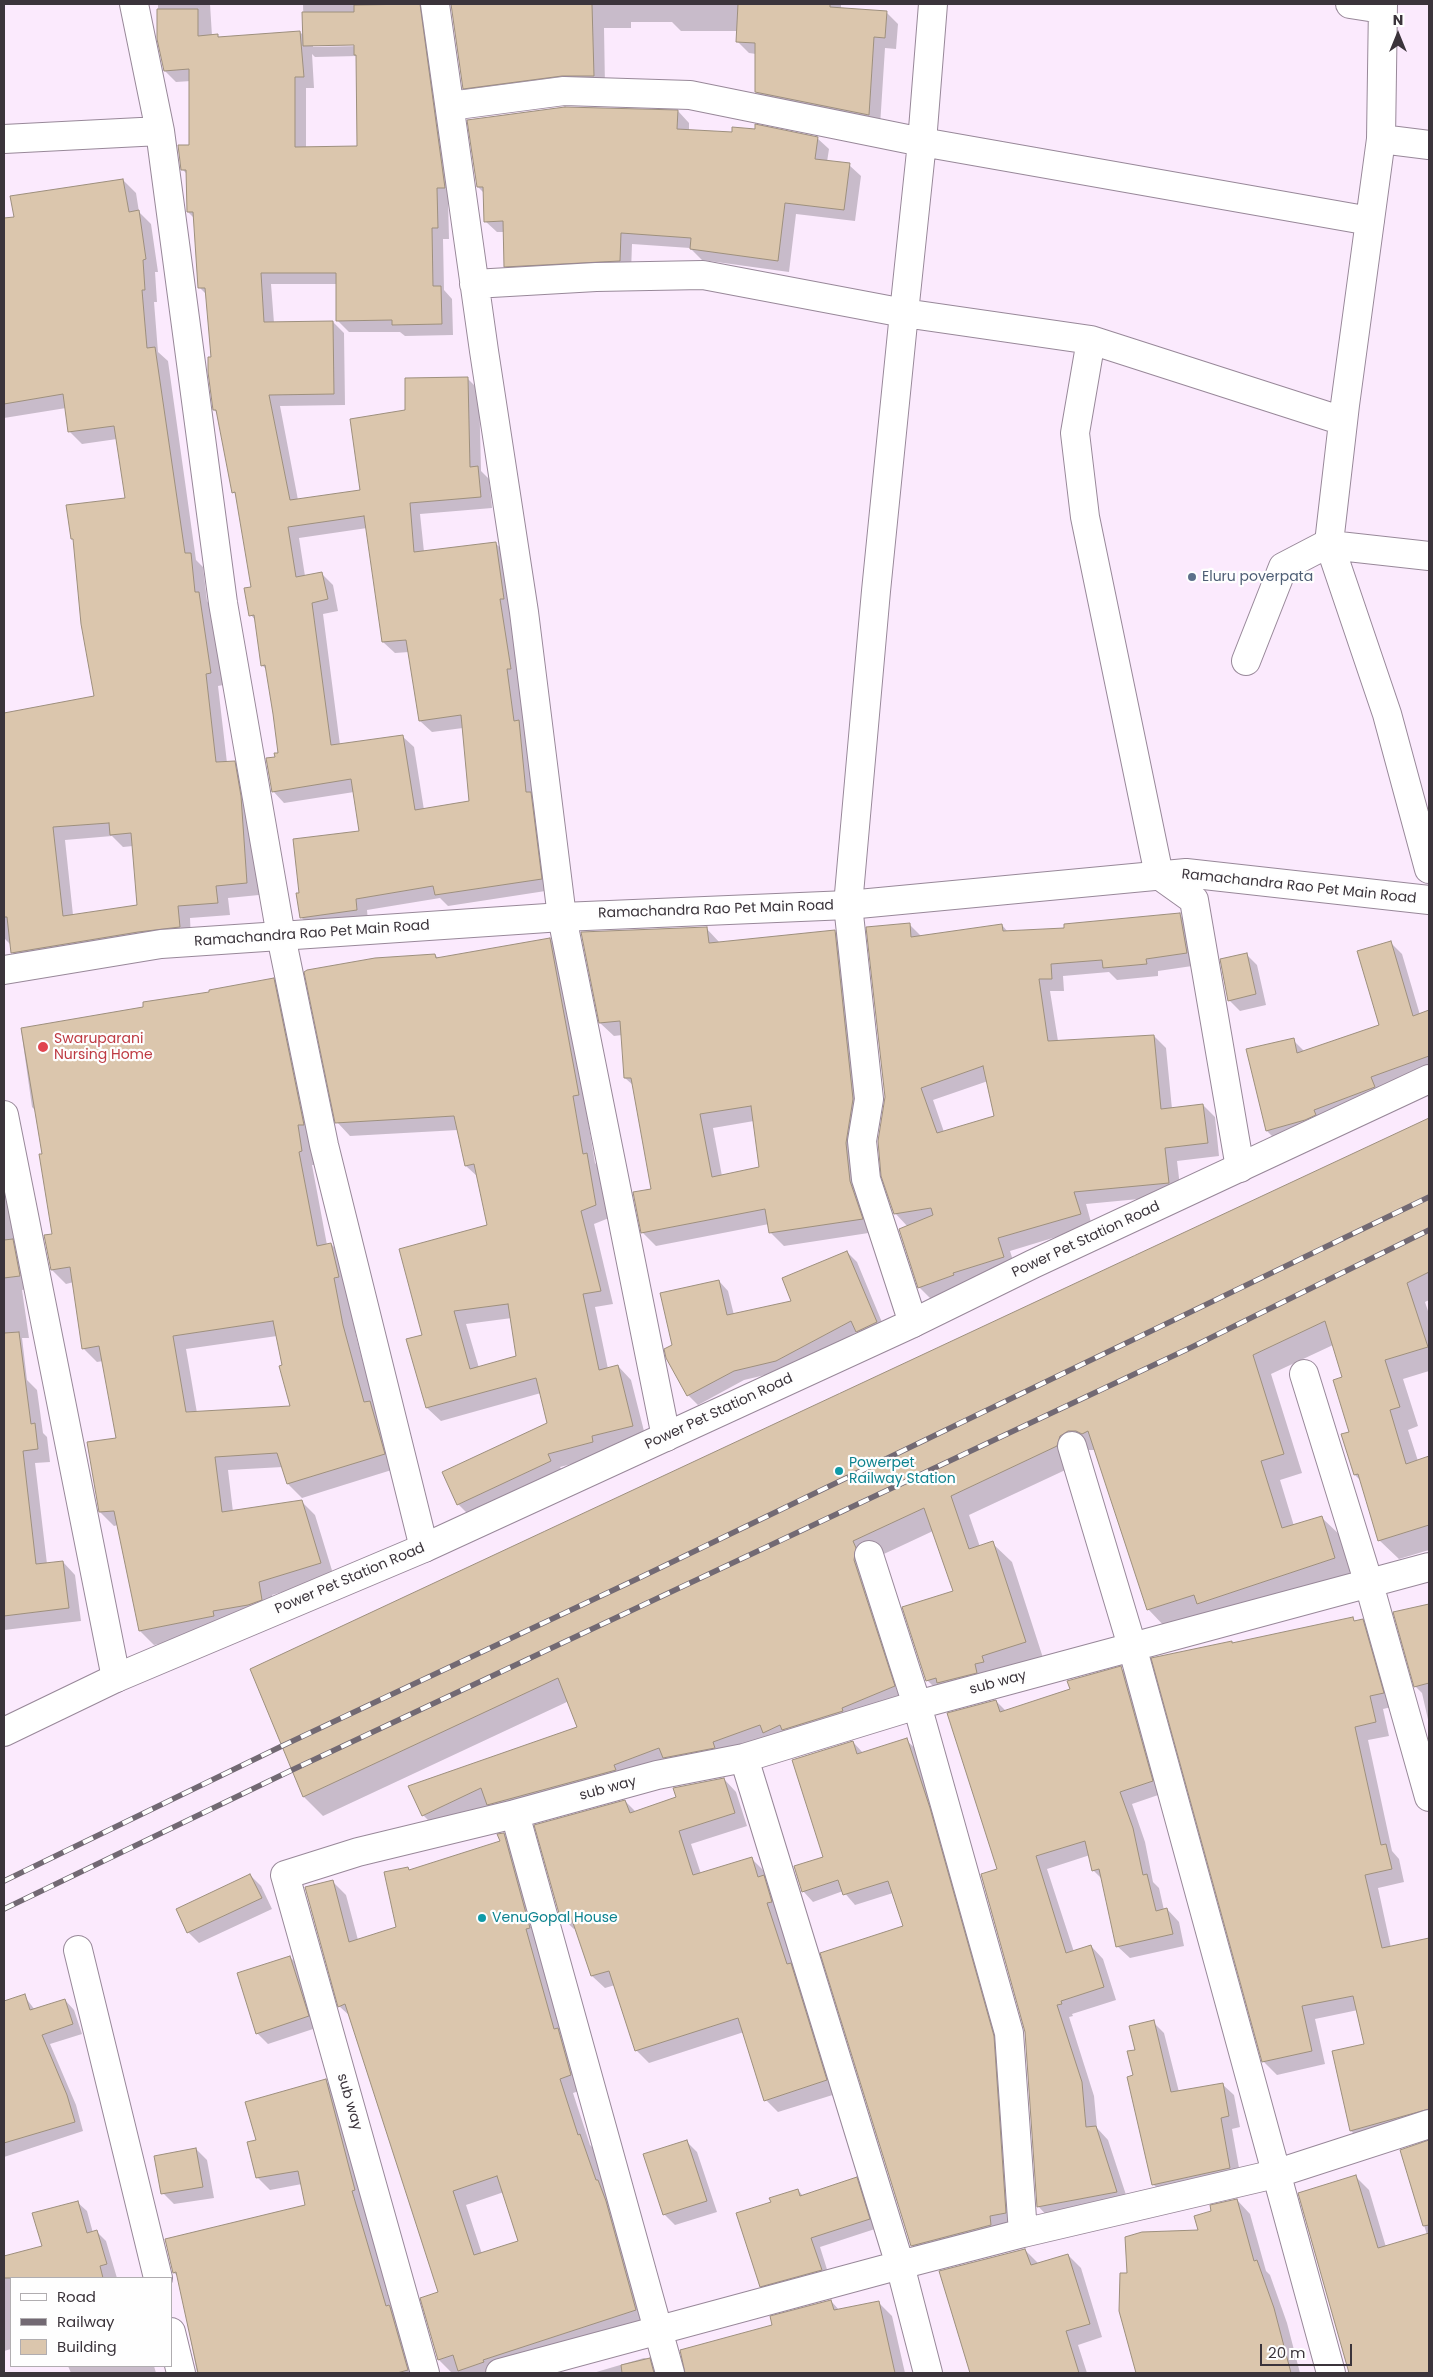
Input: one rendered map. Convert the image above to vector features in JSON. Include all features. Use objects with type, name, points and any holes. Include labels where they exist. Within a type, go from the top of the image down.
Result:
[{"type":"street","points":[[134,4],[160,131],[223,603],[281,936],[324,1145],[424,1548]]},
{"type":"street","points":[[435,4],[474,284],[524,612],[562,917],[666,1437]]},
{"type":"street","points":[[914,1323],[866,1179],[862,1141],[869,1099],[848,905],[876,591],[922,142],[933,4]]},
{"type":"street","points":[[1350,4],[1382,6],[1381,139],[1343,421],[1329,544],[1387,714],[1429,869]]},
{"type":"street","points":[[450,106],[564,91],[690,95],[922,142],[1370,221]]},
{"type":"street","points":[[4,139],[160,131]]},
{"type":"street","points":[[1381,139],[1429,145]]},
{"type":"street","points":[[474,284],[596,277],[703,275],[904,313],[1091,340],[1343,421]]},
{"type":"street","points":[[1091,340],[1075,433],[1085,517],[1160,875],[1194,900],[1240,1168]]},
{"type":"street","points":[[1246,661],[1283,567],[1329,544],[1429,556]]},
{"type":"street","name":"Ramachandra Rao Pet Main Road","points":[[4,970],[161,944],[562,917],[848,905],[1186,873],[1429,900]]},
{"type":"street","name":"Power Pet Station Road","points":[[4,1732],[116,1678],[424,1548],[914,1323],[1033,1264],[1429,1079]]},
{"type":"street","points":[[4,1115],[116,1678]]},
{"type":"street","points":[[1304,1374],[1368,1584],[1429,1797]]},
{"type":"street","points":[[1072,1446],[1132,1646],[1331,2373]]},
{"type":"street","points":[[869,1555],[917,1705],[1009,2033],[1023,2233]]},
{"type":"street","name":"sub way","points":[[425,2373],[285,1875],[358,1852],[515,1814],[657,1775],[744,1758],[917,1705],[1429,1567]]},
{"type":"street","points":[[744,1758],[900,2265],[928,2373]]},
{"type":"street","points":[[515,1814],[670,2373]]},
{"type":"street","points":[[78,1950],[158,2277]]},
{"type":"street","points":[[500,2373],[1023,2233],[1275,2174],[1429,2124]]},
{"type":"street","points":[[172,2336],[181,2373]]},
{"type":"building","points":[[420,4],[445,188],[437,188],[438,228],[432,228],[433,286],[441,286],[442,324],[392,325],[392,320],[336,321],[336,273],[261,273],[264,322],[333,321],[334,394],[269,395],[290,500],[360,490],[350,419],[405,410],[405,378],[468,377],[470,467],[478,466],[481,497],[410,503],[414,552],[496,542],[504,599],[500,599],[511,669],[507,669],[514,721],[519,720],[526,792],[531,792],[542,879],[435,895],[433,886],[356,899],[357,910],[300,918],[296,893],[299,893],[293,839],[359,831],[351,779],[272,792],[266,758],[275,757],[274,753],[278,753],[273,714],[265,665],[261,666],[254,615],[249,616],[244,588],[251,587],[235,492],[232,493],[216,410],[213,410],[208,372],[208,357],[211,357],[205,288],[198,288],[193,212],[187,212],[186,170],[181,170],[178,145],[189,145],[189,69],[164,71],[157,39],[157,9],[198,9],[198,36],[218,34],[218,37],[300,31],[304,77],[295,77],[295,147],[357,146],[356,55],[354,55],[354,45],[303,46],[302,12],[354,12],[354,5]],"holes":[[[364,516],[382,642],[406,640],[419,721],[461,715],[469,801],[415,810],[403,735],[331,745],[312,603],[328,599],[322,572],[296,577],[288,527]]]},
{"type":"building","points":[[451,4],[592,4],[594,76],[562,76],[463,89]]},
{"type":"building","points":[[738,4],[830,4],[830,7],[887,11],[885,38],[874,37],[869,115],[755,92],[755,43],[736,42]]},
{"type":"building","points":[[565,107],[678,110],[677,129],[732,132],[732,127],[755,129],[755,124],[818,137],[815,159],[850,163],[844,210],[785,203],[778,261],[690,249],[691,238],[621,233],[620,261],[504,267],[503,221],[484,222],[483,187],[477,187],[467,120]]},
{"type":"building","points":[[123,179],[129,212],[139,210],[146,259],[143,260],[145,290],[142,290],[147,348],[155,347],[185,553],[191,553],[195,592],[199,592],[211,673],[206,674],[216,762],[235,761],[241,796],[247,883],[216,886],[218,903],[178,906],[180,927],[11,953],[7,917],[4,917],[4,713],[94,696],[81,624],[73,539],[71,539],[66,505],[125,498],[114,426],[68,432],[63,394],[4,404],[4,218],[14,217],[10,196]],"holes":[[[109,823],[110,835],[131,833],[137,905],[63,916],[53,827]]]},
{"type":"building","points":[[1180,913],[1187,953],[1146,959],[1147,964],[1103,968],[1102,960],[1051,964],[1052,979],[1039,979],[1048,1041],[1154,1035],[1161,1109],[1203,1104],[1208,1143],[1165,1148],[1169,1183],[1074,1192],[1081,1214],[998,1238],[1004,1257],[953,1273],[954,1275],[918,1288],[899,1229],[933,1215],[931,1208],[894,1214],[881,1176],[878,1141],[885,1097],[866,927],[910,923],[911,937],[1002,924],[1003,931],[1064,928],[1064,924]],"holes":[[[983,1066],[994,1116],[937,1133],[921,1088]]]},
{"type":"building","points":[[707,927],[709,943],[835,930],[853,1099],[846,1143],[850,1181],[863,1219],[769,1233],[765,1209],[641,1233],[633,1192],[651,1189],[631,1078],[624,1078],[620,1021],[599,1023],[581,932]],"holes":[[[751,1106],[759,1167],[712,1177],[700,1114]]]},
{"type":"building","points":[[550,938],[579,1095],[573,1096],[583,1154],[587,1153],[596,1205],[581,1211],[601,1291],[583,1294],[599,1370],[618,1365],[633,1426],[592,1436],[593,1442],[548,1454],[551,1461],[457,1505],[442,1472],[547,1423],[536,1378],[426,1408],[406,1339],[422,1335],[399,1249],[487,1225],[474,1164],[465,1166],[454,1116],[335,1123],[304,972],[375,958],[435,954],[436,958]],"holes":[[[508,1304],[516,1356],[470,1369],[454,1311]]]},
{"type":"building","points":[[1391,941],[1413,1016],[1429,1010],[1429,1056],[1371,1077],[1375,1087],[1314,1110],[1316,1115],[1266,1131],[1246,1049],[1294,1038],[1297,1053],[1379,1025],[1357,951]]},
{"type":"building","points":[[1247,953],[1256,994],[1228,1001],[1220,959]]},
{"type":"building","points":[[274,978],[304,1125],[298,1125],[302,1151],[299,1152],[317,1246],[331,1243],[339,1277],[334,1278],[343,1325],[364,1402],[370,1401],[385,1454],[287,1484],[277,1453],[215,1457],[222,1512],[302,1500],[321,1563],[259,1582],[262,1600],[248,1605],[213,1611],[214,1616],[139,1631],[114,1511],[99,1512],[87,1442],[116,1438],[99,1346],[82,1349],[70,1267],[51,1270],[44,1235],[52,1234],[39,1154],[42,1154],[21,1028],[143,1007],[143,1002],[209,992],[209,990]],"holes":[[[273,1321],[282,1365],[279,1366],[290,1406],[186,1412],[173,1336]]]},
{"type":"building","name":"Powerpet Railway Station","points":[[1429,1118],[1429,1272],[1407,1283],[1428,1347],[1385,1360],[1400,1407],[1390,1410],[1406,1464],[1429,1456],[1429,1525],[1378,1541],[1358,1474],[1354,1475],[1341,1434],[1349,1432],[1333,1380],[1342,1377],[1325,1321],[1253,1355],[1284,1454],[1261,1461],[1282,1528],[1322,1516],[1335,1558],[1197,1604],[1194,1595],[1147,1610],[1088,1431],[1082,1434],[1076,1431],[1068,1431],[1060,1436],[1057,1446],[951,1496],[969,1549],[993,1541],[1026,1642],[982,1656],[984,1662],[975,1664],[977,1673],[937,1683],[936,1678],[926,1681],[902,1607],[953,1591],[924,1508],[853,1541],[856,1548],[854,1560],[895,1686],[842,1708],[843,1711],[782,1730],[780,1725],[763,1733],[760,1725],[713,1742],[715,1748],[663,1758],[659,1748],[614,1765],[616,1770],[487,1805],[481,1788],[422,1816],[408,1786],[577,1727],[558,1678],[303,1797],[250,1669]]},
{"type":"building","points":[[13,1239],[20,1276],[4,1278],[4,1240]]},
{"type":"building","points":[[847,1251],[877,1322],[856,1332],[851,1321],[776,1361],[734,1371],[687,1396],[666,1358],[664,1349],[672,1345],[660,1293],[719,1280],[727,1315],[791,1301],[782,1278]]},
{"type":"building","points":[[19,1332],[31,1424],[35,1423],[38,1449],[23,1451],[36,1564],[63,1561],[69,1608],[4,1616],[4,1333]]},
{"type":"building","points":[[1429,1604],[1429,1683],[1414,1687],[1393,1612]]},
{"type":"building","points":[[1353,1617],[1354,1621],[1363,1619],[1384,1693],[1370,1696],[1376,1722],[1355,1727],[1381,1845],[1386,1844],[1392,1869],[1365,1875],[1382,1948],[1429,1938],[1429,2109],[1350,2131],[1332,2051],[1364,2044],[1353,1996],[1302,2006],[1312,2051],[1262,2062],[1151,1658]]},
{"type":"building","points":[[1121,1666],[1153,1781],[1120,1792],[1133,1828],[1143,1875],[1147,1874],[1156,1911],[1167,1908],[1173,1934],[1116,1947],[1099,1869],[1092,1871],[1085,1841],[1036,1856],[1066,1953],[1091,1945],[1104,1987],[1061,2001],[1062,2004],[1057,2005],[1082,2082],[1086,2127],[1096,2126],[1117,2192],[1037,2207],[1025,2032],[981,1874],[997,1869],[947,1713],[996,1700],[1000,1712],[1070,1689],[1067,1681]]},
{"type":"building","points":[[907,1738],[930,1808],[994,2036],[1006,2213],[990,2216],[991,2225],[911,2246],[820,1953],[903,1926],[888,1881],[843,1895],[838,1880],[802,1892],[794,1866],[823,1857],[792,1760],[853,1741],[857,1754]]},
{"type":"building","points":[[724,1778],[735,1813],[679,1831],[693,1875],[752,1857],[758,1877],[764,1875],[772,1902],[767,1903],[787,1964],[791,1963],[827,2080],[764,2101],[738,2018],[635,2051],[609,1971],[591,1976],[570,1914],[560,1917],[534,1825],[625,1800],[630,1813],[676,1797],[673,1788]]},
{"type":"building","points":[[504,1833],[530,1928],[526,1929],[554,2029],[558,2028],[571,2075],[560,2079],[578,2135],[580,2134],[596,2180],[598,2180],[606,2201],[636,2310],[483,2360],[484,2362],[458,2371],[453,2355],[438,2360],[420,2298],[438,2292],[345,2004],[338,2007],[305,1887],[333,1880],[349,1942],[396,1927],[384,1872],[408,1867],[409,1870],[500,1841],[497,1834]],"holes":[[[497,2176],[518,2241],[474,2255],[453,2191]]]},
{"type":"building","points":[[250,1874],[262,1898],[187,1933],[176,1909]]},
{"type":"building","points":[[290,1956],[309,2016],[256,2034],[237,1973]]},
{"type":"building","points":[[25,1994],[30,2010],[65,1999],[73,2024],[42,2035],[67,2095],[75,2122],[4,2143],[4,2001]]},
{"type":"building","points":[[1154,2020],[1171,2092],[1223,2083],[1229,2116],[1221,2118],[1230,2168],[1152,2185],[1127,2077],[1133,2075],[1127,2051],[1135,2050],[1129,2026]]},
{"type":"building","points":[[326,2079],[355,2190],[352,2191],[386,2306],[389,2305],[390,2307],[408,2370],[397,2373],[198,2373],[176,2272],[173,2273],[165,2239],[305,2205],[298,2171],[256,2178],[247,2142],[256,2140],[245,2102]]},
{"type":"building","points":[[687,2140],[707,2201],[663,2215],[643,2154]]},
{"type":"building","points":[[1429,2140],[1429,2225],[1423,2226],[1400,2150]]},
{"type":"building","points":[[196,2148],[203,2187],[161,2194],[154,2156]]},
{"type":"building","points":[[1356,2175],[1378,2248],[1429,2233],[1429,2373],[1349,2373],[1298,2193]]},
{"type":"building","points":[[857,2177],[870,2219],[811,2238],[822,2270],[760,2287],[736,2213],[771,2202],[769,2198],[798,2189],[800,2196]]},
{"type":"building","points":[[1237,2199],[1254,2261],[1257,2260],[1274,2308],[1291,2373],[1136,2373],[1119,2311],[1120,2273],[1127,2273],[1125,2237],[1142,2232],[1198,2230],[1194,2216],[1211,2211],[1210,2205]]},
{"type":"building","points":[[78,2201],[87,2233],[97,2230],[107,2264],[100,2266],[103,2277],[4,2278],[4,2256],[42,2246],[32,2213]]},
{"type":"building","points":[[1025,2249],[1031,2265],[1068,2254],[1090,2324],[1066,2331],[1079,2373],[970,2373],[939,2271]]},
{"type":"building","points":[[831,2300],[834,2310],[879,2301],[895,2373],[685,2373],[680,2350],[772,2325],[770,2316]]},
{"type":"building","points":[[650,2358],[654,2373],[622,2373],[621,2365]]},
{"type":"railway","points":[[4,1881],[282,1746],[639,1578],[1429,1197]]},
{"type":"railway","points":[[4,1909],[292,1770],[1192,1347],[1429,1230]]},
{"type":"place","name":"Eluru poverpata","points":[[1192,577]]},
{"type":"place","name":"Swaruparani Nursing Home","points":[[43,1047]]},
{"type":"place","name":"Powerpet Railway Station","points":[[839,1471]]},
{"type":"place","name":"VenuGopal House","points":[[482,1918]]}]
